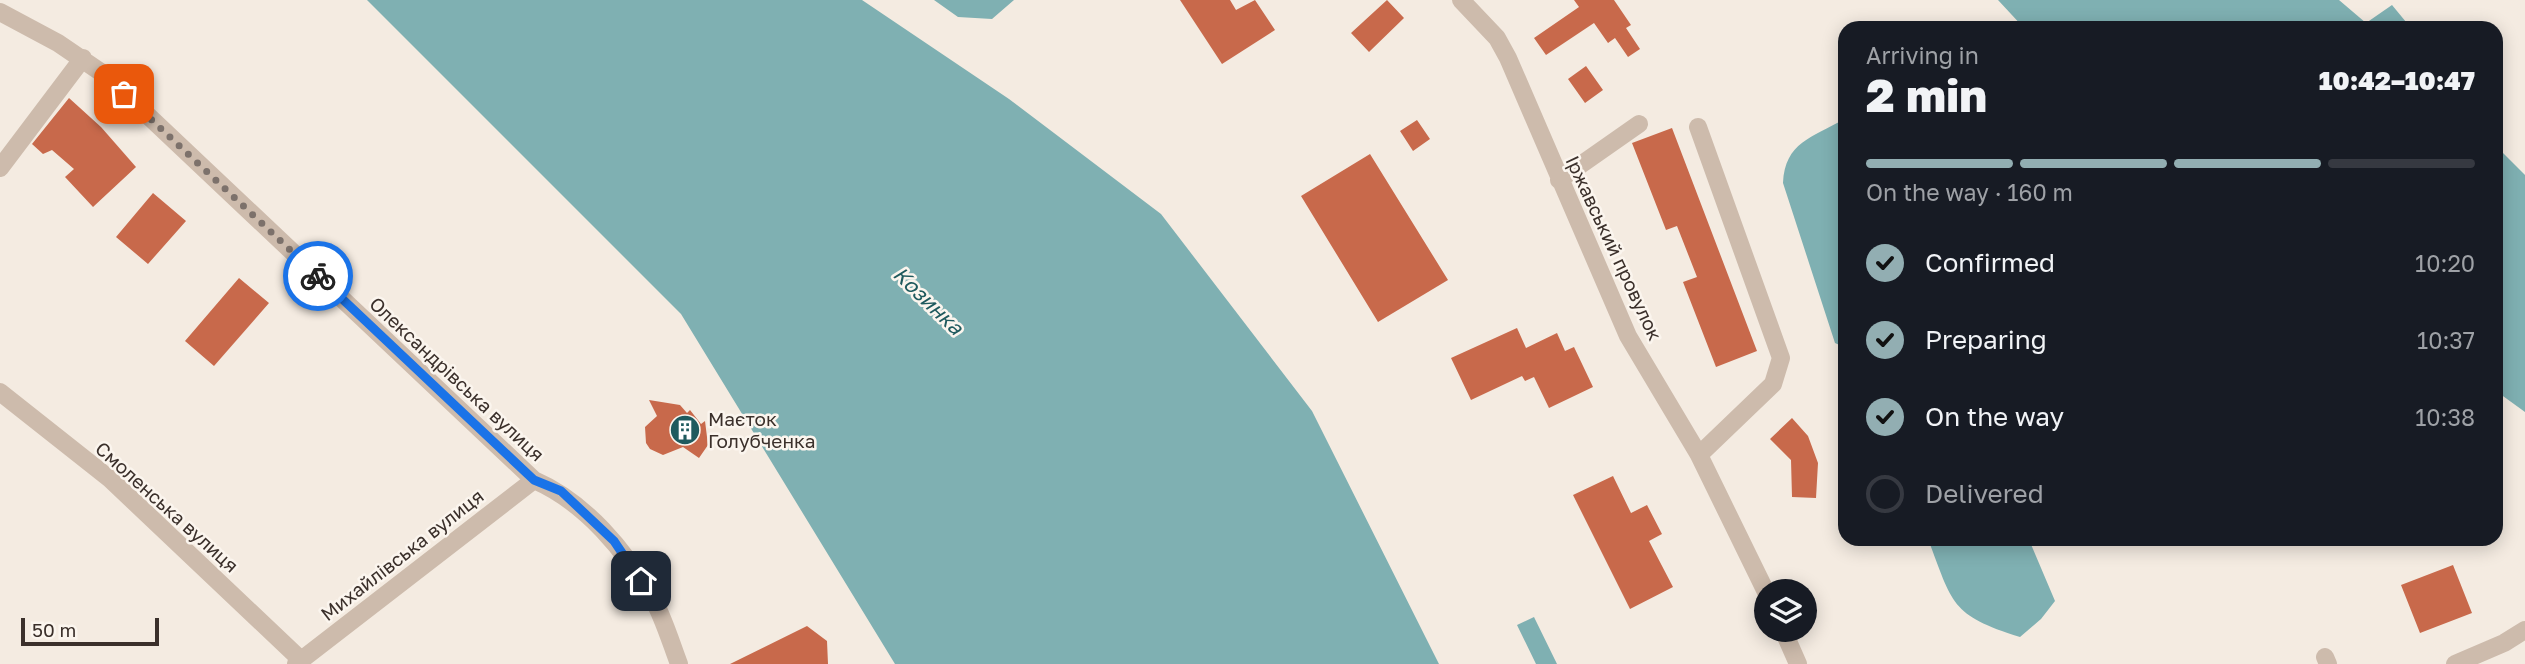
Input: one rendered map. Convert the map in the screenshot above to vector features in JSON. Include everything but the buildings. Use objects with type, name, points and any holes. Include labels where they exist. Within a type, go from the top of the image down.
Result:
[{"type":"street","name":"Іржавський провулок","points":[[1461,0],[1497,38],[1628,336],[1699,455],[1760,579]]},
{"type":"street","name":"Олександрівська вулиця","points":[[0,12],[83,58],[105,75],[534,480],[561,491],[614,541],[654,600],[679,664]]},
{"type":"street","points":[[0,168],[83,58]]},
{"type":"street","points":[[1559,180],[1639,124]]},
{"type":"street","points":[[1698,127],[1781,358],[1773,384],[1699,455]]},
{"type":"street","name":"Смоленська вулиця","points":[[0,392],[110,479],[298,662]]},
{"type":"street","name":"Михайлівська вулиця","points":[[298,662],[534,480]]},
{"type":"street","points":[[2455,664],[2504,643],[2525,630]]},
{"type":"street","points":[[1788,642],[1798,664]]},
{"type":"water","name":"Козинка","points":[[367,0],[862,0],[1009,99],[1161,214],[1312,411],[1439,664],[895,664],[681,314]]},
{"type":"water","points":[[934,0],[1014,0],[992,19],[958,17]]},
{"type":"water","points":[[1998,0],[2339,0],[2364,21],[2018,21]]},
{"type":"water","points":[[2392,5],[2405,21],[2369,21]]},
{"type":"water","points":[[1838,122],[1838,344],[1835,343],[1783,183],[1789,158],[1811,137]]},
{"type":"water","points":[[2503,153],[2525,175],[2525,412],[2503,396]]},
{"type":"water","points":[[1931,546],[2032,546],[2055,601],[2041,619],[2020,637],[1980,622],[1967,613],[1957,604],[1943,579]]},
{"type":"water","points":[[1534,617],[1557,664],[1536,664],[1517,625]]},
{"type":"way so far","points":[[124,94],[318,276]]},
{"type":"place","name":"Маєток Голубченка","points":[[685,430]]},
{"type":"route","points":[[318,276],[534,480],[561,491],[614,541],[641,581]]}]
